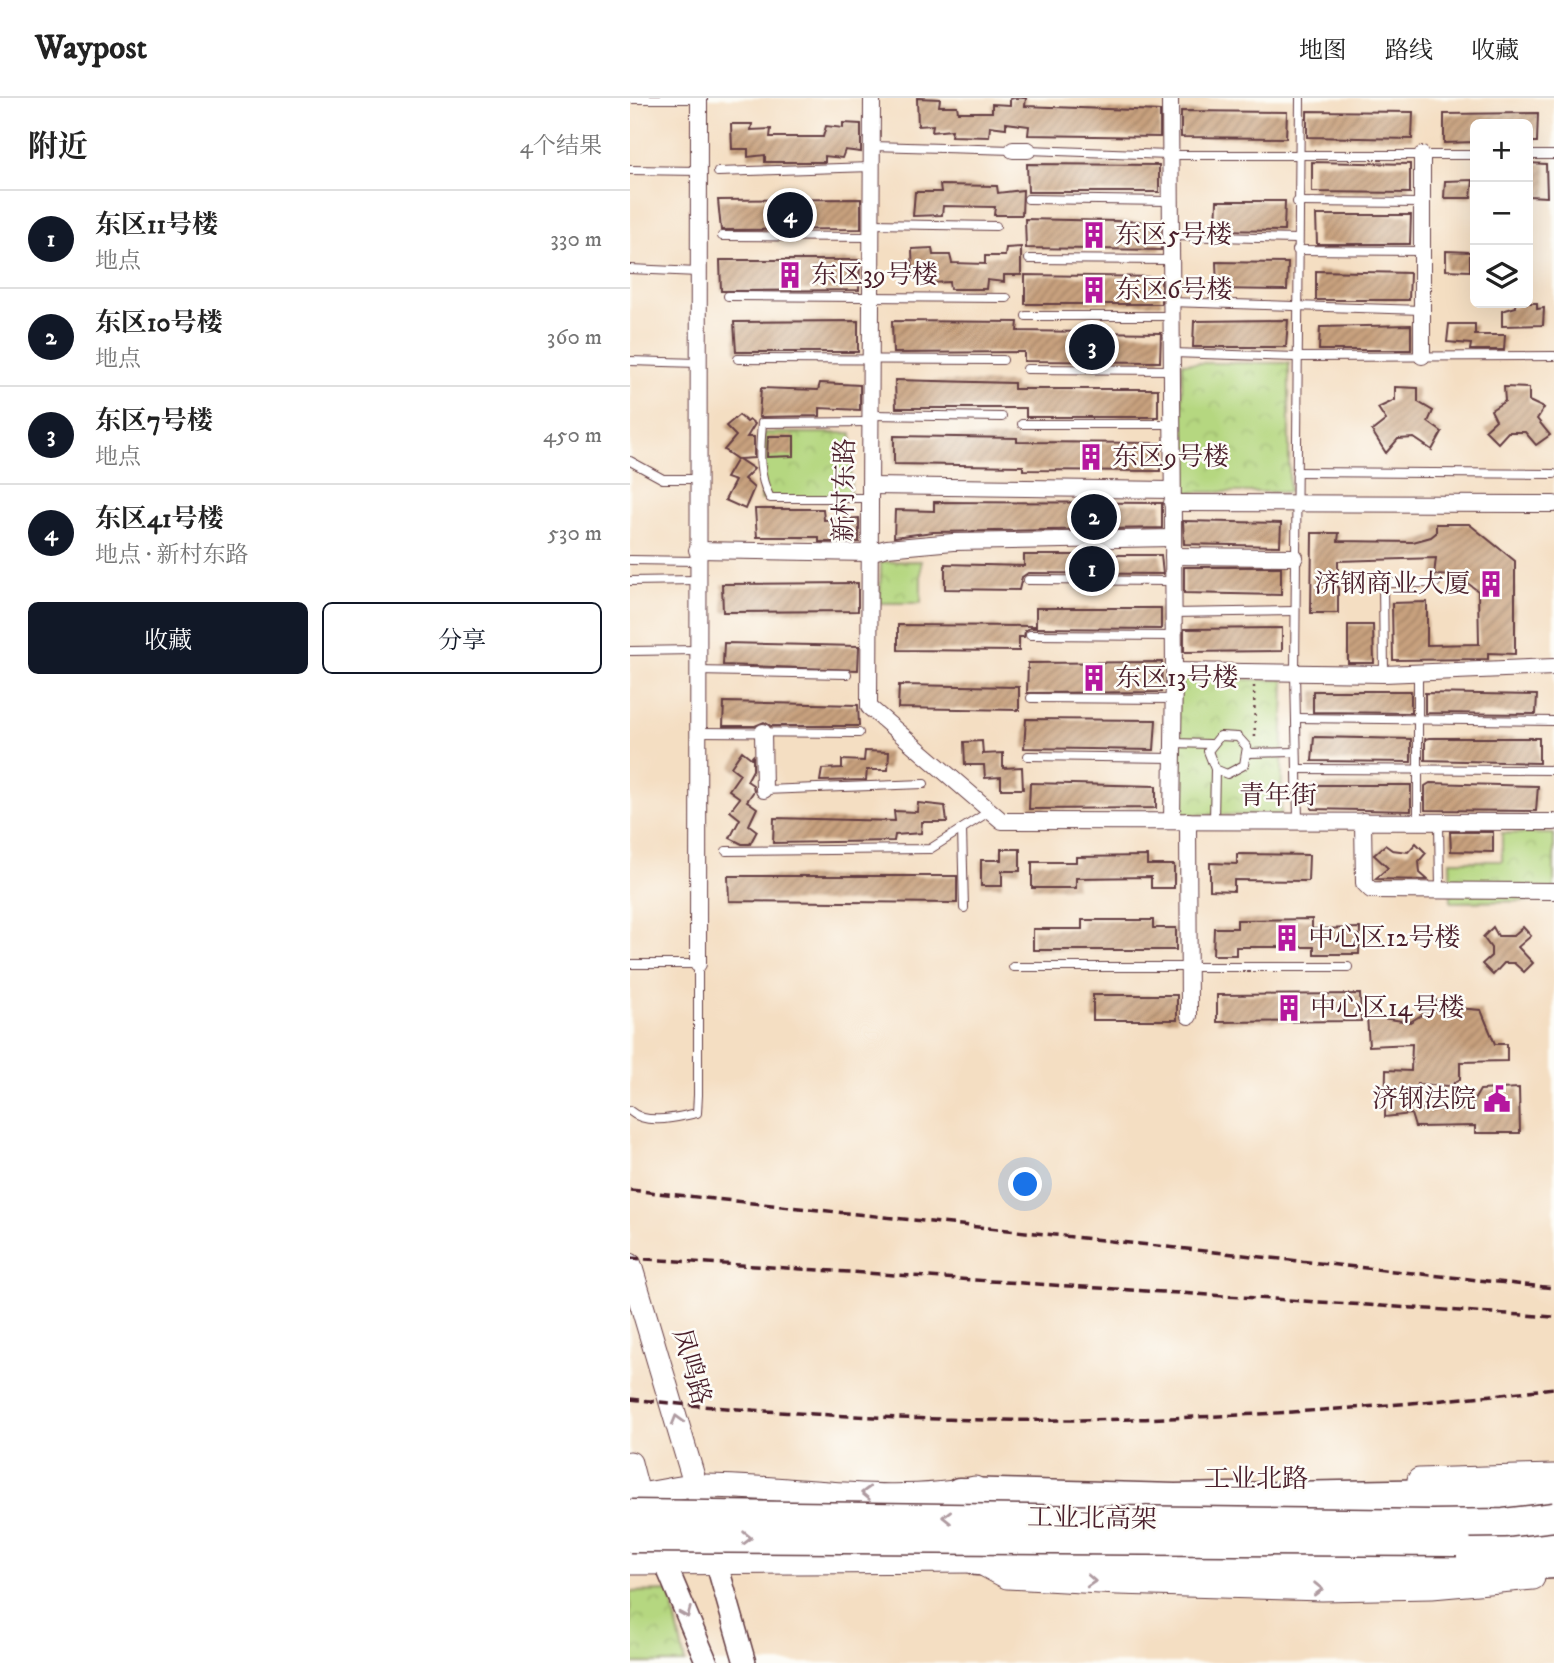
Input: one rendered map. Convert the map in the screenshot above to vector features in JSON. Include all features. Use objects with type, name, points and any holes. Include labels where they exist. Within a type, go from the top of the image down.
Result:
[{"type":"highway","points":[[959,1492],[1175,1497],[1554,1491]]},
{"type":"highway","name":"工业北高架","points":[[632,1501],[1433,1524],[1504,1523],[1554,1517]]},
{"type":"highway","name":"工业北高架","points":[[630,1538],[1396,1544],[1554,1537]]},
{"type":"highway","points":[[977,1561],[1412,1572],[1554,1564]]},
{"type":"main road","name":"凤鸣路","points":[[630,1265],[716,1561]]},
{"type":"main road","points":[[630,1462],[632,1501],[665,1563],[707,1663]]},
{"type":"main road","name":"工业北路","points":[[632,1501],[696,1486],[894,1494],[959,1492],[996,1483],[1217,1486],[1554,1476]]},
{"type":"main road","name":"工业北路","points":[[959,1492],[976,1501],[1049,1506],[1485,1507],[1554,1502]]},
{"type":"main road","points":[[630,1563],[977,1561],[1021,1552],[1395,1556],[1554,1543]]},
{"type":"main road","points":[[716,1561],[745,1663]]},
{"type":"main road","points":[[977,1561],[1007,1577],[1309,1589],[1432,1587],[1554,1577]]},
{"type":"street","name":"新村东路","points":[[872,98],[869,707],[996,816]]},
{"type":"street","points":[[1170,98],[1173,751],[1189,965],[1189,1016]]},
{"type":"street","points":[[698,964],[699,99]]},
{"type":"street","points":[[1422,155],[1422,356]]},
{"type":"street","points":[[870,492],[1554,505]]},
{"type":"street","points":[[697,555],[869,553],[887,548],[953,542],[1173,537]]},
{"type":"street","points":[[1173,556],[1295,557]]},
{"type":"street","points":[[1174,671],[1384,674],[1554,667]]},
{"type":"street","points":[[763,732],[764,790]]},
{"type":"street","name":"青年街","points":[[996,816],[1180,821],[1554,822]]},
{"type":"street","points":[[1363,821],[1364,883],[1371,890],[1554,891]]},
{"type":"lane","points":[[1298,820],[1295,557],[1297,155],[1300,98]]},
{"type":"lane","points":[[630,99],[699,99]]},
{"type":"lane","points":[[872,146],[1169,155],[1470,155]]},
{"type":"lane","points":[[1533,155],[1554,155]]},
{"type":"lane","points":[[718,172],[872,167]]},
{"type":"lane","points":[[630,170],[699,172]]},
{"type":"lane","points":[[1028,199],[1169,201]]},
{"type":"lane","points":[[1297,202],[1422,203]]},
{"type":"lane","points":[[722,236],[996,226]]},
{"type":"lane","points":[[1170,236],[1297,239]]},
{"type":"lane","points":[[1297,250],[1422,251]]},
{"type":"lane","points":[[1029,259],[1170,260]]},
{"type":"lane","points":[[630,269],[698,272]]},
{"type":"lane","points":[[728,296],[1007,298]]},
{"type":"lane","points":[[1026,316],[1297,306],[1422,310]]},
{"type":"lane","points":[[1027,369],[1297,357],[1554,356]]},
{"type":"lane","points":[[738,359],[1003,360]]},
{"type":"lane","points":[[630,361],[698,363]]},
{"type":"lane","points":[[870,492],[770,498],[763,485],[759,460],[762,423],[1002,417]]},
{"type":"lane","points":[[1022,424],[1171,424]]},
{"type":"lane","points":[[630,461],[663,479],[698,479]]},
{"type":"lane","points":[[1296,472],[1554,474]]},
{"type":"lane","points":[[630,560],[697,555]]},
{"type":"lane","points":[[630,581],[697,580]]},
{"type":"lane","points":[[1028,580],[1173,581]]},
{"type":"lane","points":[[1384,674],[1383,583],[1436,583]]},
{"type":"lane","points":[[1173,613],[1295,611]]},
{"type":"lane","points":[[1030,635],[1174,636]]},
{"type":"lane","points":[[630,651],[697,650]]},
{"type":"lane","points":[[697,671],[847,674]]},
{"type":"lane","points":[[1418,673],[1418,822]]},
{"type":"lane","points":[[1031,698],[1174,699]]},
{"type":"lane","points":[[1296,718],[1554,721]]},
{"type":"lane","points":[[697,732],[859,733]]},
{"type":"lane","points":[[1028,757],[1173,751],[1210,744],[1220,736],[1233,734],[1243,741],[1251,753]]},
{"type":"lane","points":[[1210,744],[1208,758],[1215,769],[1214,820]]},
{"type":"lane","points":[[1251,753],[1296,752]]},
{"type":"lane","points":[[1215,769],[1234,773],[1244,765],[1251,753]]},
{"type":"lane","points":[[1297,769],[1554,770]]},
{"type":"lane","points":[[764,790],[924,784]]},
{"type":"lane","points":[[726,851],[930,849],[961,829],[996,816]]},
{"type":"lane","points":[[1438,822],[1440,890]]},
{"type":"lane","points":[[961,829],[964,908]]},
{"type":"lane","points":[[630,964],[698,964],[697,1112],[668,1119],[637,1117],[630,1111]]},
{"type":"lane","points":[[1013,967],[1348,967]]},
{"type":"path","points":[[1251,753],[1254,672]]},
{"type":"green space","points":[[1182,363],[1289,363],[1289,492],[1181,492]]},
{"type":"green space","points":[[763,433],[852,433],[850,500],[761,500]]},
{"type":"green space","points":[[921,561],[921,603],[880,603],[881,562]]},
{"type":"green space","points":[[1178,678],[1284,680],[1281,816],[1175,814]]},
{"type":"green space","points":[[1502,833],[1554,834],[1554,901],[1451,902],[1450,861],[1502,861]]},
{"type":"green space","points":[[670,1591],[685,1663],[630,1663],[630,1592]]},
{"type":"building","points":[[917,98],[940,99],[939,106],[957,106],[958,112],[992,112],[992,104],[1010,105],[1010,99],[1014,98],[1026,98],[1025,106],[1160,111],[1160,137],[1028,135],[1029,126],[1006,123],[1006,128],[990,126],[989,137],[951,136],[952,130],[932,132],[933,125],[918,126]]},
{"type":"building","points":[[1181,111],[1287,112],[1286,138],[1181,137]]},
{"type":"building","points":[[1307,111],[1413,112],[1412,139],[1307,137]]},
{"type":"building","points":[[1538,113],[1537,142],[1533,142],[1533,119],[1470,119],[1470,142],[1444,143],[1444,114]]},
{"type":"building","points":[[843,123],[861,124],[861,152],[845,150],[842,158],[825,156],[825,162],[765,162],[765,155],[748,157],[748,149],[732,149],[731,124],[752,124],[751,130],[771,129],[770,137],[823,137],[826,126],[843,128]]},
{"type":"building","points":[[1312,162],[1410,164],[1410,193],[1312,192]]},
{"type":"building","points":[[1533,163],[1546,164],[1547,197],[1533,196]]},
{"type":"building","points":[[1027,164],[1159,165],[1159,192],[1028,192]]},
{"type":"building","points":[[1470,180],[1470,198],[1444,198],[1445,181]]},
{"type":"building","points":[[940,185],[997,186],[998,193],[1023,190],[1022,215],[994,215],[995,207],[943,206],[942,215],[913,216],[915,192],[941,192]]},
{"type":"building","points":[[861,199],[861,229],[721,230],[718,200]]},
{"type":"building","points":[[1217,201],[1285,201],[1284,231],[1216,230]]},
{"type":"building","points":[[1316,215],[1411,215],[1410,244],[1317,244]]},
{"type":"building","name":"东区5号楼","points":[[1025,219],[1160,222],[1161,250],[1026,248]]},
{"type":"building","points":[[1021,247],[1021,275],[1004,275],[1004,282],[987,280],[986,289],[950,289],[949,282],[930,283],[929,274],[913,276],[912,249],[932,248],[933,255],[950,255],[952,263],[985,264],[985,256],[1005,256],[1006,248]]},
{"type":"building","points":[[1446,251],[1470,252],[1470,271],[1446,270]]},
{"type":"building","name":"东区39号楼","points":[[720,260],[860,260],[859,290],[721,291]]},
{"type":"building","points":[[1216,262],[1288,263],[1287,290],[1217,289]]},
{"type":"building","points":[[1316,271],[1410,273],[1409,300],[1316,300]]},
{"type":"building","name":"东区6号楼","points":[[1025,275],[1161,277],[1161,304],[1025,304]]},
{"type":"building","points":[[1533,303],[1537,303],[1537,309],[1544,308],[1543,325],[1502,326],[1502,311],[1533,308]]},
{"type":"building","points":[[1288,320],[1286,347],[1193,347],[1194,321]]},
{"type":"building","points":[[858,321],[858,352],[736,352],[734,322]]},
{"type":"building","points":[[892,321],[1018,322],[1017,331],[1161,333],[1160,362],[1024,361],[1024,352],[893,353]]},
{"type":"building","points":[[1449,324],[1475,324],[1475,335],[1505,335],[1504,350],[1470,350],[1471,344],[1447,342]]},
{"type":"building","points":[[1411,325],[1411,350],[1319,350],[1320,327]]},
{"type":"building","points":[[895,380],[1014,383],[1014,389],[1158,389],[1158,417],[1026,417],[1026,408],[896,408]]},
{"type":"building","points":[[820,383],[860,385],[860,410],[820,408],[820,416],[759,417],[761,388],[818,390]]},
{"type":"building","points":[[1395,387],[1418,388],[1418,402],[1433,411],[1428,422],[1442,432],[1432,450],[1414,438],[1398,439],[1386,453],[1372,431],[1386,420],[1378,408],[1395,400]]},
{"type":"building","points":[[1504,387],[1529,388],[1529,401],[1544,408],[1537,419],[1550,435],[1536,445],[1525,432],[1508,432],[1498,443],[1485,430],[1496,420],[1491,410],[1505,401]]},
{"type":"building","points":[[739,415],[747,422],[750,420],[755,424],[747,437],[754,437],[754,458],[739,459],[754,469],[744,479],[754,488],[745,509],[725,500],[735,481],[726,478],[737,459],[724,450],[736,436],[726,426]]},
{"type":"building","points":[[768,436],[794,436],[794,456],[767,457]]},
{"type":"building","points":[[894,436],[1017,438],[1017,442],[1160,443],[1160,471],[1023,470],[1023,466],[894,464]]},
{"type":"building","points":[[934,502],[1162,503],[1162,528],[933,532],[894,537],[895,510],[934,511]]},
{"type":"building","points":[[755,509],[823,509],[824,520],[859,518],[859,542],[819,542],[819,537],[757,537]]},
{"type":"building","points":[[1183,521],[1281,523],[1280,546],[1184,544]]},
{"type":"building","points":[[1436,524],[1469,524],[1515,561],[1515,654],[1488,653],[1488,659],[1393,660],[1392,603],[1427,602],[1427,645],[1479,644],[1478,591],[1458,576],[1434,575],[1436,558],[1338,561],[1338,613],[1311,613],[1312,533],[1339,533],[1338,541],[1413,542],[1431,537],[1436,533]]},
{"type":"building","points":[[1024,555],[1161,555],[1163,574],[1028,573],[1022,577],[1019,590],[945,589],[945,564],[1024,566]]},
{"type":"building","points":[[1184,567],[1281,567],[1281,595],[1184,593]]},
{"type":"building","points":[[858,583],[858,611],[723,612],[722,584]]},
{"type":"building","points":[[1036,608],[1161,608],[1161,629],[1030,628],[1025,631],[1024,637],[1019,637],[1019,651],[898,650],[898,625],[1036,626]]},
{"type":"building","points":[[1348,625],[1373,625],[1374,663],[1348,663]]},
{"type":"building","points":[[1282,628],[1282,651],[1184,652],[1184,629]]},
{"type":"building","points":[[724,643],[859,646],[858,670],[723,665]]},
{"type":"building","name":"东区13号楼","points":[[1162,662],[1161,692],[1027,693],[1028,663]]},
{"type":"building","points":[[899,685],[1019,687],[1019,710],[898,708]]},
{"type":"building","points":[[1313,691],[1411,691],[1411,713],[1313,712]]},
{"type":"building","points":[[1425,693],[1537,695],[1536,714],[1425,713]]},
{"type":"building","points":[[724,702],[858,705],[859,726],[771,726],[764,722],[755,726],[723,726]]},
{"type":"building","points":[[1026,719],[1156,720],[1154,750],[1024,748]]},
{"type":"building","points":[[1314,737],[1411,739],[1411,762],[1312,761]]},
{"type":"building","points":[[1539,738],[1539,763],[1425,760],[1425,739]]},
{"type":"building","points":[[982,741],[983,754],[1003,753],[1003,768],[1022,767],[1023,789],[1001,789],[1001,777],[985,778],[984,765],[965,765],[964,742]]},
{"type":"building","points":[[742,751],[751,758],[753,756],[753,770],[747,781],[753,785],[754,791],[747,801],[757,808],[749,825],[757,831],[750,844],[742,844],[730,838],[740,819],[730,811],[740,798],[729,790],[740,774],[731,767]]},
{"type":"building","points":[[865,751],[889,752],[888,770],[867,770],[866,780],[820,781],[822,769],[842,768],[842,760],[864,761]]},
{"type":"building","points":[[1030,783],[1156,786],[1156,808],[1029,809]]},
{"type":"building","points":[[1430,783],[1538,786],[1536,811],[1425,810],[1425,786]]},
{"type":"building","points":[[1312,785],[1411,785],[1411,811],[1312,809]]},
{"type":"building","points":[[918,803],[945,806],[947,822],[922,822],[921,833],[895,835],[894,841],[773,843],[774,818],[895,821],[894,811],[917,812]]},
{"type":"building","points":[[1450,832],[1493,832],[1493,852],[1451,851]]},
{"type":"building","points":[[1416,843],[1426,853],[1419,861],[1420,873],[1428,880],[1375,879],[1388,868],[1374,855],[1385,845],[1392,850],[1408,852]]},
{"type":"building","points":[[1001,849],[1020,849],[1020,871],[1002,871],[1002,886],[981,886],[981,860],[1001,860]]},
{"type":"building","points":[[1237,854],[1309,855],[1308,881],[1234,880],[1234,891],[1210,890],[1210,863],[1237,864]]},
{"type":"building","points":[[1147,856],[1147,865],[1174,865],[1174,888],[1151,888],[1151,877],[1076,878],[1076,888],[1032,888],[1032,862],[1076,862],[1076,857]]},
{"type":"building","points":[[728,876],[957,876],[957,903],[729,901]]},
{"type":"building","name":"中心区12号楼","points":[[1312,919],[1312,929],[1360,928],[1359,954],[1314,954],[1314,947],[1236,947],[1236,955],[1213,955],[1214,928],[1237,928],[1237,920]]},
{"type":"building","points":[[1082,920],[1153,920],[1153,928],[1176,928],[1176,950],[1033,950],[1033,929],[1082,929]]},
{"type":"building","points":[[1493,927],[1498,936],[1513,936],[1523,927],[1531,936],[1518,947],[1533,963],[1524,972],[1514,963],[1504,963],[1493,975],[1482,964],[1491,956],[1491,948],[1483,937]]},
{"type":"building","name":"中心区14号楼","points":[[1360,994],[1361,1021],[1217,1022],[1217,995]]},
{"type":"building","points":[[1093,995],[1177,995],[1177,1020],[1093,1020]]},
{"type":"building","points":[[1460,999],[1457,1008],[1481,1010],[1495,1044],[1507,1044],[1507,1061],[1460,1062],[1460,1079],[1450,1086],[1417,1084],[1416,1109],[1468,1110],[1480,1090],[1519,1088],[1520,1133],[1475,1133],[1475,1126],[1415,1127],[1411,1114],[1385,1117],[1386,1070],[1411,1071],[1412,1044],[1369,1046],[1367,1016],[1410,1022],[1423,1014],[1433,1001]]},
{"type":"railway","points":[[630,1190],[1554,1288]]},
{"type":"railway","points":[[630,1258],[1554,1317]]},
{"type":"railway","points":[[630,1399],[745,1410],[861,1416],[1092,1420],[1324,1410],[1554,1388]]},
{"type":"place","name":"东区41号楼","points":[[790,215]]},
{"type":"place","name":"东区5号楼","points":[[1094,235]]},
{"type":"place","name":"东区39号楼","points":[[790,275]]},
{"type":"place","name":"东区6号楼","points":[[1094,290]]},
{"type":"place","name":"东区7号楼","points":[[1092,347]]},
{"type":"place","name":"东区9号楼","points":[[1091,457]]},
{"type":"place","name":"东区10号楼","points":[[1094,517]]},
{"type":"place","name":"东区11号楼","points":[[1092,569]]},
{"type":"place","name":"济钢商业大厦","points":[[1491,584]]},
{"type":"place","name":"东区13号楼","points":[[1094,678]]},
{"type":"place","name":"中心区12号楼","points":[[1287,938]]},
{"type":"place","name":"中心区14号楼","points":[[1289,1008]]},
{"type":"place","name":"济钢法院","points":[[1497,1099]]}]
